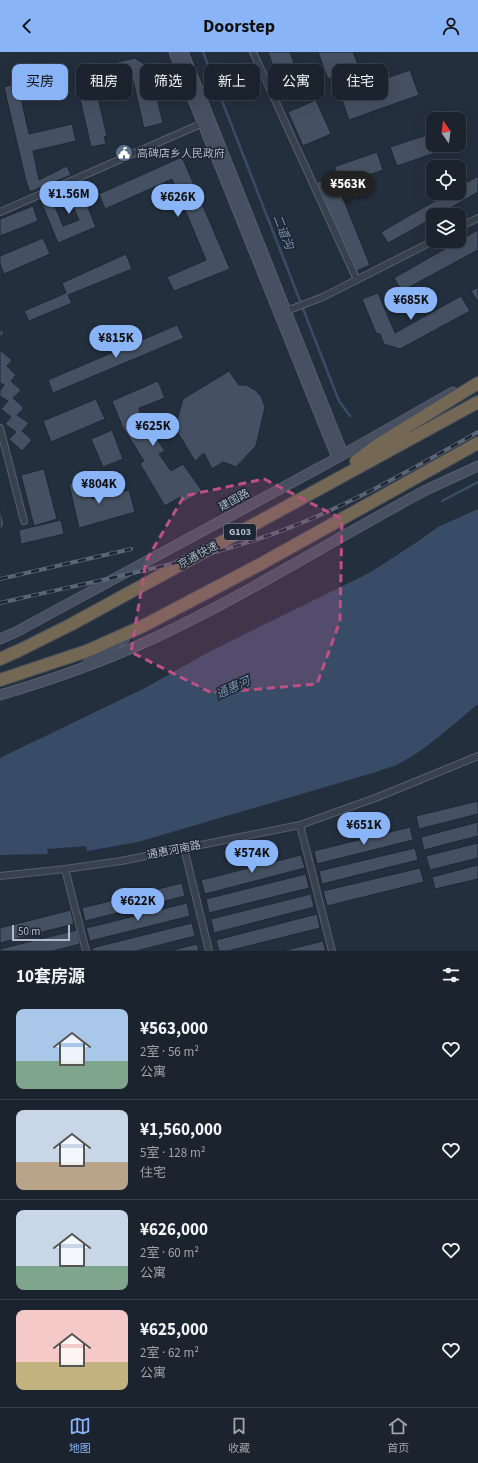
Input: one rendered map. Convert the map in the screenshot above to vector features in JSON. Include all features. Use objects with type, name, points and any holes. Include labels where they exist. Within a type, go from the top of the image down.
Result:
[{"type":"highway","points":[[319,489],[379,444],[478,382]]},
{"type":"highway","name":"京通快速","points":[[0,659],[72,624],[478,402]]},
{"type":"highway","points":[[0,680],[87,651],[143,626],[259,566],[478,443]]},
{"type":"highway","points":[[423,473],[478,451]]},
{"type":"main road","points":[[174,52],[340,456]]},
{"type":"main road","points":[[183,52],[286,311],[340,456]]},
{"type":"main road","name":"建国路","points":[[0,639],[16,632],[340,456],[478,378]]},
{"type":"main road","points":[[0,695],[94,664],[150,640],[200,615],[427,490],[478,466]]},
{"type":"main road","points":[[70,672],[120,642],[143,626]]},
{"type":"street","points":[[253,52],[357,280]]},
{"type":"street","points":[[0,212],[203,123]]},
{"type":"street","points":[[466,224],[478,218]]},
{"type":"street","points":[[286,311],[314,302],[426,245]]},
{"type":"street","points":[[0,428],[24,521]]},
{"type":"street","name":"通惠河南路","points":[[0,876],[121,861],[300,825],[378,797],[478,756]]},
{"type":"street","points":[[300,825],[332,951]]},
{"type":"street","points":[[184,848],[209,951]]},
{"type":"street","points":[[65,869],[86,951]]},
{"type":"highlighted area","points":[[264,479],[342,519],[340,621],[317,684],[212,693],[131,652],[146,561],[184,496]]},
{"type":"water","name":"通惠河","points":[[478,509],[478,704],[429,745],[396,765],[376,772],[138,842],[87,851],[86,846],[47,849],[48,854],[0,855],[0,759],[2,757],[147,687],[209,652],[371,572],[438,527]]},
{"type":"building","points":[[268,52],[290,52],[294,63],[292,64],[272,64]]},
{"type":"building","points":[[318,52],[353,52],[358,64],[332,64],[332,77],[328,79],[324,64],[322,64]]},
{"type":"building","points":[[135,58],[144,64],[140,64],[140,100],[157,100],[163,123],[144,128],[132,76],[132,64],[109,64]]},
{"type":"building","points":[[410,70],[419,95],[349,120],[342,100],[388,100],[388,78]]},
{"type":"building","points":[[12,85],[12,100],[21,100],[29,134],[72,124],[76,141],[33,151],[39,180],[67,166],[71,175],[30,192],[26,181],[4,87]]},
{"type":"building","points":[[80,100],[98,100],[107,136],[104,137],[106,144],[91,147]]},
{"type":"building","points":[[316,100],[331,134],[303,146],[288,112]]},
{"type":"building","points":[[426,135],[426,152],[438,152],[397,166],[390,147]]},
{"type":"building","points":[[377,152],[383,170],[338,186],[370,265],[354,272],[316,183],[338,174],[334,167]]},
{"type":"building","points":[[182,157],[230,269],[174,291],[167,277],[206,260],[172,179],[105,209],[99,194]]},
{"type":"building","points":[[478,176],[478,192],[466,199],[466,183]]},
{"type":"building","points":[[78,183],[96,227],[58,243],[40,199],[50,195],[63,226],[79,220],[68,195],[63,197],[60,190]]},
{"type":"building","points":[[437,200],[464,200],[450,208],[426,208],[426,222],[388,243],[381,232]]},
{"type":"building","points":[[33,206],[38,221],[0,236],[0,219]]},
{"type":"building","points":[[478,230],[478,250],[402,291],[394,278],[446,248],[466,248],[466,237]]},
{"type":"building","points":[[43,238],[50,254],[4,274],[0,264],[0,256]]},
{"type":"building","points":[[126,254],[132,269],[68,295],[72,303],[29,321],[24,311],[66,293],[62,283]]},
{"type":"building","points":[[478,287],[478,302],[471,291]]},
{"type":"building","points":[[378,293],[395,333],[461,296],[470,311],[400,349],[384,344],[380,334],[376,333],[362,299]]},
{"type":"building","points":[[177,325],[184,338],[53,393],[48,380]]},
{"type":"building","points":[[0,329],[4,333],[0,338]]},
{"type":"building","points":[[0,350],[12,360],[7,366],[16,375],[11,381],[21,390],[13,398],[24,408],[17,415],[29,423],[22,431],[32,440],[22,451],[9,439],[16,432],[5,424],[11,417],[1,409],[8,401],[0,396],[0,391],[4,385],[0,383]]},
{"type":"building","points":[[229,371],[239,385],[246,385],[255,390],[261,396],[265,407],[256,446],[236,467],[223,462],[212,469],[204,453],[195,461],[175,428],[183,399]]},
{"type":"building","points":[[158,381],[165,398],[139,408],[140,414],[165,451],[159,454],[171,471],[183,464],[202,491],[184,502],[180,497],[165,506],[140,464],[144,461],[123,428],[112,401]]},
{"type":"building","points":[[96,399],[105,419],[51,442],[43,421]]},
{"type":"building","points":[[112,430],[123,459],[103,467],[91,439]]},
{"type":"building","points":[[44,469],[57,519],[34,526],[21,475]]},
{"type":"building","points":[[86,479],[92,499],[129,490],[135,512],[79,528],[69,484]]},
{"type":"building","points":[[0,506],[4,524],[0,532]]},
{"type":"building","points":[[61,520],[64,534],[21,544],[19,530]]},
{"type":"building","points":[[478,801],[478,814],[419,829],[416,816]]},
{"type":"building","points":[[478,822],[478,836],[424,850],[421,837]]},
{"type":"building","points":[[410,827],[413,840],[317,864],[314,851]]},
{"type":"building","points":[[478,843],[478,858],[430,870],[426,856]]},
{"type":"building","points":[[415,848],[418,860],[322,884],[319,871]]},
{"type":"building","points":[[301,855],[305,868],[205,894],[201,880]]},
{"type":"building","points":[[478,865],[478,879],[435,889],[432,877]]},
{"type":"building","points":[[420,868],[424,882],[327,906],[323,891]]},
{"type":"building","points":[[306,874],[309,888],[209,913],[206,899]]},
{"type":"building","points":[[182,883],[185,896],[85,921],[82,908]]},
{"type":"building","points":[[311,894],[314,907],[214,933],[211,919]]},
{"type":"building","points":[[187,903],[190,916],[90,941],[86,928]]},
{"type":"building","points":[[71,910],[74,924],[0,943],[0,928]]},
{"type":"building","points":[[317,914],[320,928],[228,951],[219,951],[216,940]]},
{"type":"building","points":[[192,923],[195,936],[136,951],[93,951],[92,948]]},
{"type":"building","points":[[77,930],[80,944],[53,951],[0,951],[0,949]]},
{"type":"building","points":[[323,941],[326,951],[283,951]]},
{"type":"building","points":[[197,944],[199,951],[169,951]]},
{"type":"waterway","name":"二道沟","points":[[203,52],[339,401],[350,416]]},
{"type":"waterway","name":"二道沟","points":[[442,501],[478,482]]},
{"type":"railway","points":[[0,603],[177,562],[247,543],[281,531],[357,498],[478,432]]},
{"type":"railway","points":[[0,579],[131,549]]},
{"type":"place","name":"高碑店乡人民政府","points":[[124,153]]}]
